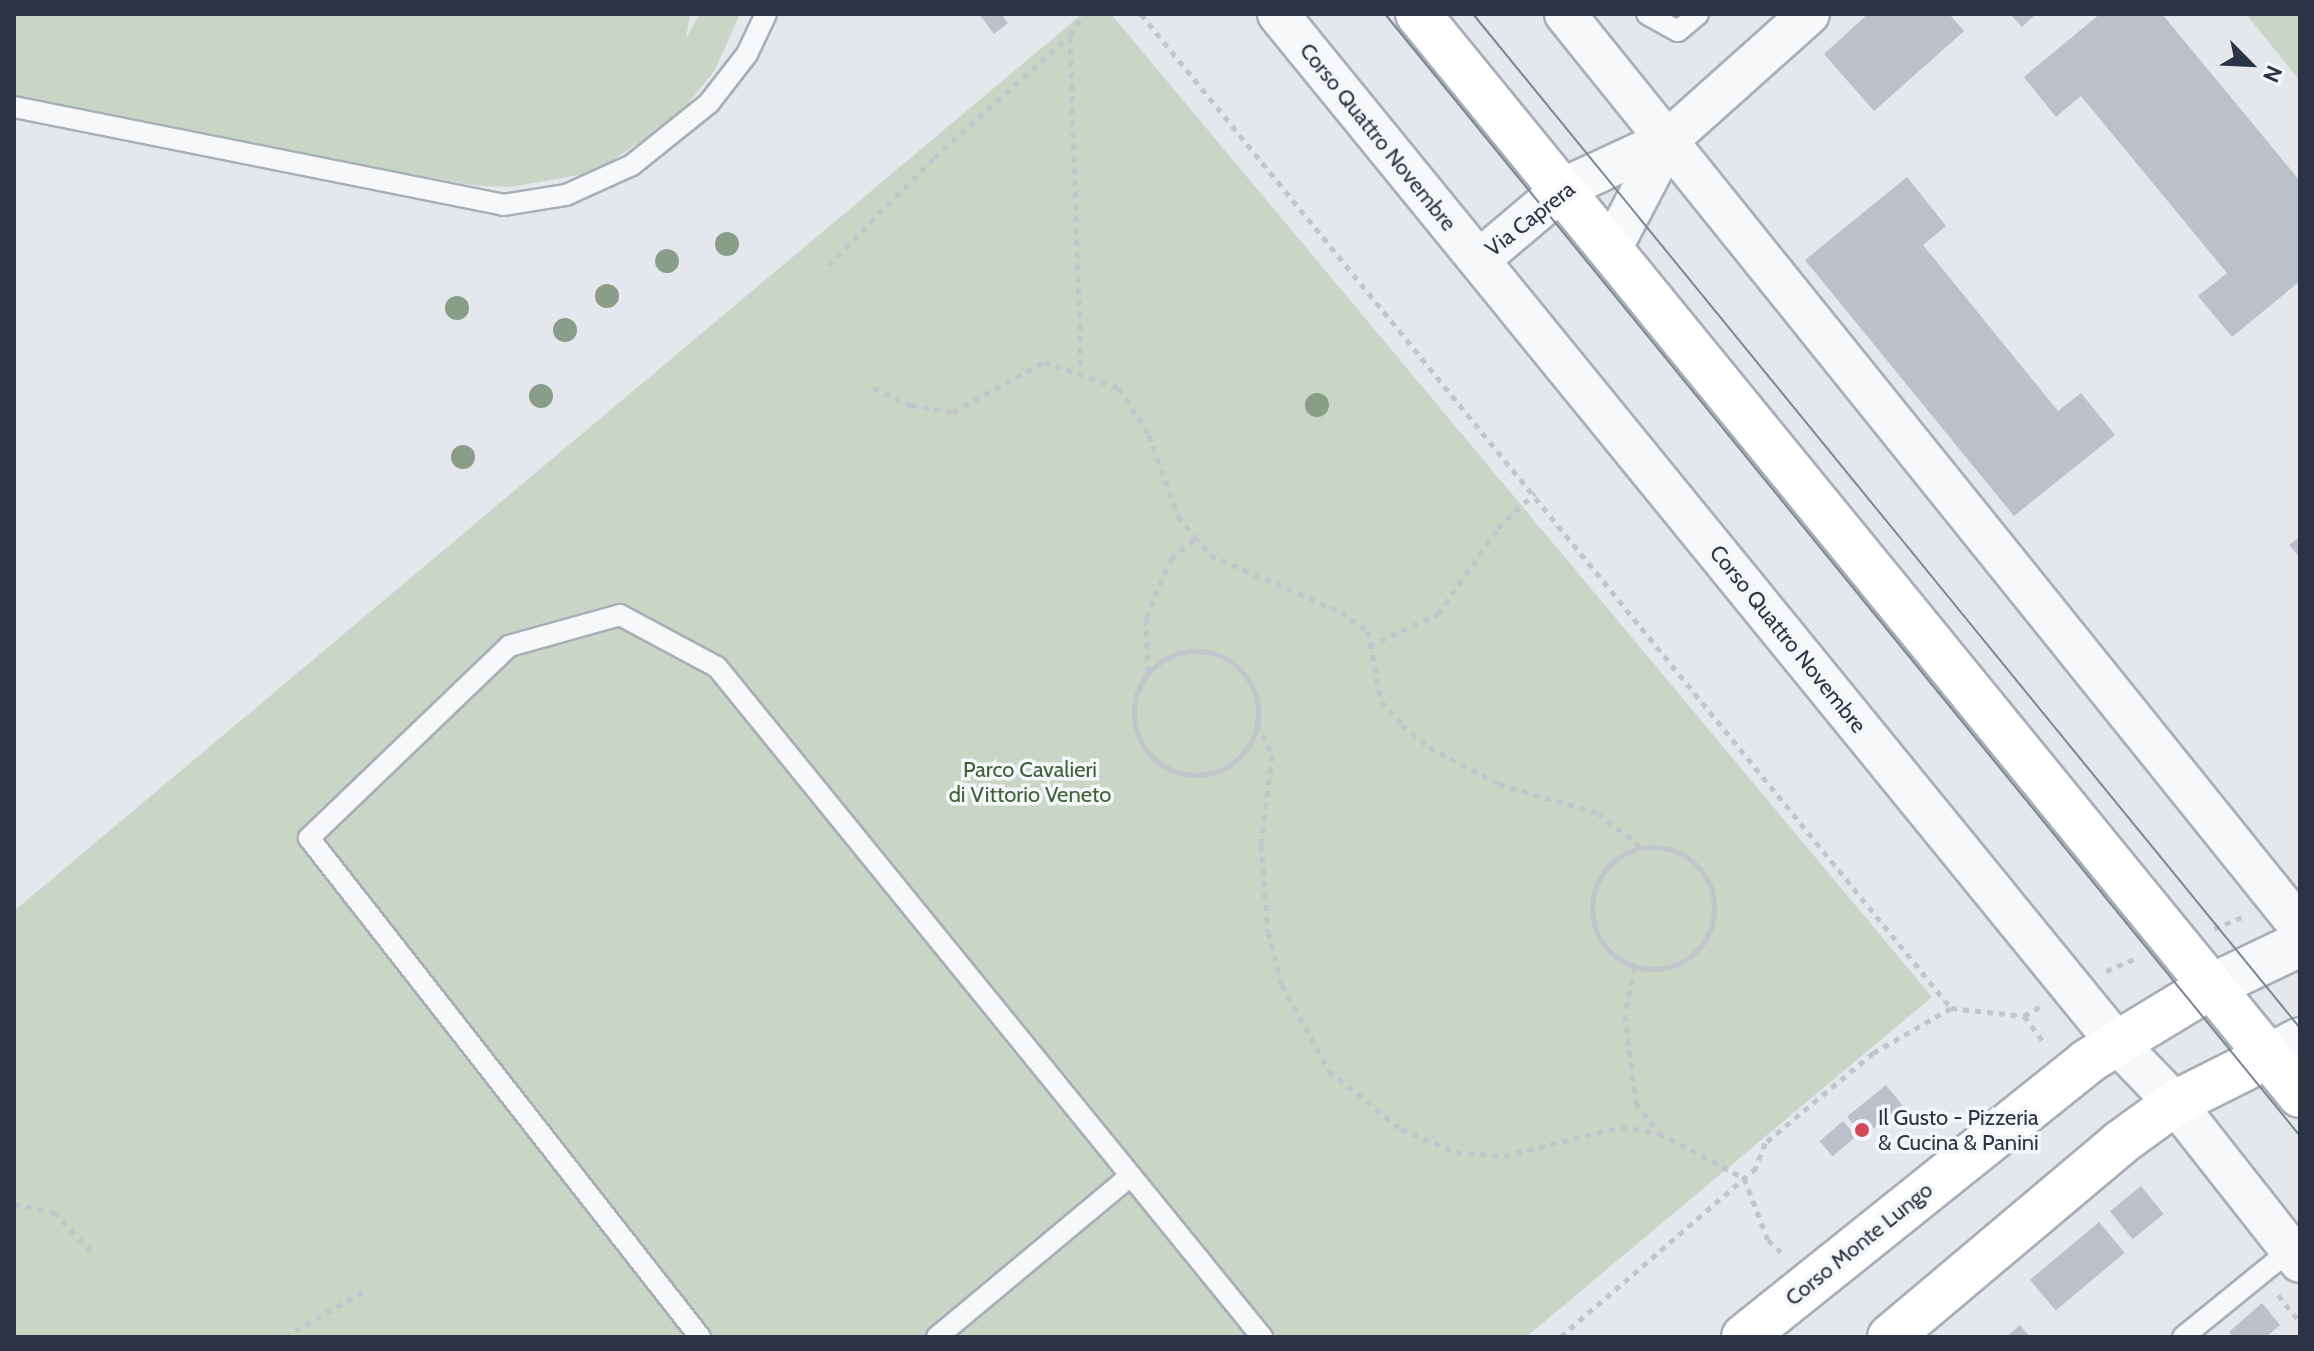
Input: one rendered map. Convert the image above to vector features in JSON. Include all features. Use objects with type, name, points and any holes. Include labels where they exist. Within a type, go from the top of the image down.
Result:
[{"type":"main road","points":[[1418,14],[1564,188],[2210,987],[2284,1048],[2300,1095]]},
{"type":"main road","name":"Corso Monte Lungo","points":[[1744,1337],[1810,1281],[2116,1042],[2210,987]]},
{"type":"main road","points":[[1890,1337],[2110,1151],[2175,1103],[2284,1048]]},
{"type":"street","name":"Corso Quattro Novembre","points":[[1278,14],[2116,1042],[2175,1103],[2295,1256]]},
{"type":"street","points":[[1565,14],[2300,927]]},
{"type":"street","name":"Via Caprera","points":[[1479,260],[1564,188],[1668,140],[1809,14]]},
{"type":"street","name":"Via Caprera","points":[[1611,249],[1668,140]]},
{"type":"street","points":[[2210,987],[2300,944]]},
{"type":"lane","points":[[14,107],[503,205],[566,195],[632,165],[709,103],[747,54],[766,14]]},
{"type":"lane","points":[[1647,14],[1678,31],[1698,14]]},
{"type":"lane","points":[[700,1337],[309,838],[509,646],[620,615],[717,667],[1262,1337]]},
{"type":"lane","points":[[937,1337],[1129,1177]]},
{"type":"lane","points":[[2183,1337],[2295,1256]]},
{"type":"path","points":[[828,265],[934,158],[1070,35],[1084,14]]},
{"type":"path","points":[[1141,14],[1535,493],[1951,1008]]},
{"type":"path","points":[[1070,35],[1081,375]]},
{"type":"path","points":[[873,388],[911,405],[953,412],[1044,362],[1119,388],[1149,435],[1178,516],[1210,555],[1341,612],[1368,631],[1381,701],[1429,747],[1499,784],[1598,813],[1641,847],[1671,850],[1697,865],[1711,891],[1713,921],[1692,955],[1675,965],[1635,967],[1603,944],[1591,905],[1607,867],[1641,847]]},
{"type":"path","points":[[1369,646],[1438,614],[1498,528],[1535,493]]},
{"type":"path","points":[[1195,537],[1171,559],[1146,618],[1148,673],[1134,711],[1136,731],[1160,764],[1179,773],[1219,770],[1237,759],[1257,724]]},
{"type":"path","points":[[1148,673],[1182,652],[1222,656],[1251,684],[1257,724],[1272,755],[1261,845],[1268,932],[1282,985],[1329,1071],[1401,1129],[1456,1152],[1504,1156],[1621,1127],[1659,1133],[1744,1178],[1768,1240],[1810,1281]]},
{"type":"path","points":[[1635,967],[1625,1015],[1628,1063],[1636,1103],[1659,1133]]},
{"type":"path","points":[[1560,1337],[1756,1168],[1765,1143],[1873,1053],[1951,1008],[2024,1016]]},
{"type":"path","points":[[14,1204],[54,1212],[95,1255]]},
{"type":"path","points":[[285,1337],[364,1291]]},
{"type":"green space","points":[[14,14],[690,14],[686,39],[699,14],[740,14],[715,70],[677,117],[595,172],[511,187],[477,186],[14,101]]},
{"type":"green space","name":"Parco Cavalieri di Vittorio Veneto","points":[[1082,14],[1111,14],[1932,997],[1526,1337],[14,1337],[14,911]]},
{"type":"green space","points":[[2246,14],[2300,14],[2300,81]]},
{"type":"building","points":[[979,14],[1001,14],[1008,23],[994,34]]},
{"type":"building","points":[[1868,14],[1949,14],[1964,31],[1874,111],[1824,54]]},
{"type":"building","points":[[2010,14],[2036,14],[2022,27]]},
{"type":"building","points":[[2100,14],[2162,14],[2300,181],[2300,281],[2232,337],[2198,296],[2227,273],[2081,96],[2056,117],[2024,77]]},
{"type":"building","points":[[1907,177],[1946,226],[1923,245],[2058,411],[2081,393],[2115,435],[2014,516],[1805,260]]},
{"type":"building","points":[[2300,537],[2300,558],[2289,545]]},
{"type":"building","points":[[1886,1085],[1902,1105],[1864,1137],[1847,1116]]},
{"type":"building","points":[[1843,1121],[1856,1136],[1833,1156],[1820,1141]]},
{"type":"building","points":[[2141,1186],[2164,1214],[2133,1239],[2110,1211]]},
{"type":"building","points":[[2099,1222],[2125,1253],[2056,1310],[2030,1280]]},
{"type":"building","points":[[2262,1303],[2280,1325],[2266,1337],[2233,1337],[2229,1332]]},
{"type":"building","points":[[2020,1325],[2030,1337],[2006,1337]]},
{"type":"tram line","points":[[1385,14],[2300,1136]]},
{"type":"tram line","points":[[1473,14],[2300,1028]]},
{"type":"place","name":"Il Gusto - Pizzeria & Cucina & Panini","points":[[1862,1130]]}]
